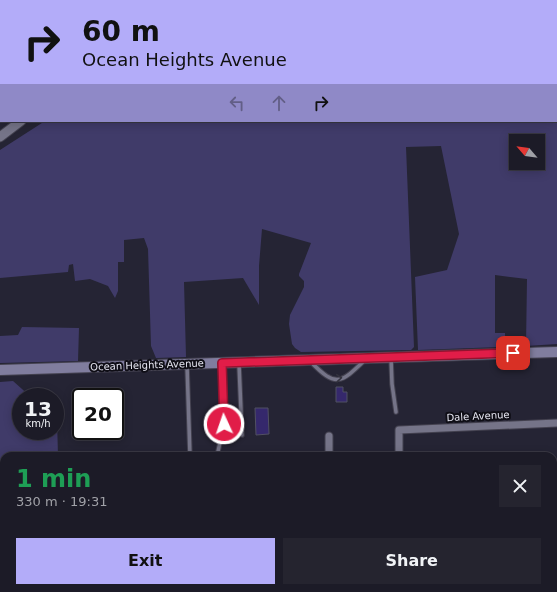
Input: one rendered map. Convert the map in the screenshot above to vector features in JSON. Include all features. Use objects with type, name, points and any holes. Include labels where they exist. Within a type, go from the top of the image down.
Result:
[{"type":"main road","name":"Ocean Heights Avenue","points":[[0,370],[557,352]]},
{"type":"street","points":[[0,137],[20,122]]},
{"type":"street","name":"Dale Avenue","points":[[399,452],[399,430],[557,423]]},
{"type":"street","points":[[329,436],[329,452]]},
{"type":"lane","points":[[391,357],[392,384],[396,412]]},
{"type":"lane","points":[[309,360],[324,375],[336,380],[346,377],[368,358]]},
{"type":"lane","points":[[239,362],[242,435]]},
{"type":"lane","points":[[218,452],[224,424],[222,363]]},
{"type":"lane","points":[[187,364],[190,452]]},
{"type":"shaded area","points":[[43,122],[557,122],[557,344],[526,346],[527,279],[495,275],[495,333],[505,333],[505,346],[418,350],[415,277],[447,270],[459,234],[441,146],[406,147],[414,347],[411,350],[301,352],[295,348],[292,344],[289,324],[290,315],[304,287],[304,281],[299,274],[311,243],[262,229],[259,266],[259,305],[243,278],[184,282],[186,357],[156,358],[151,346],[148,249],[144,238],[124,240],[124,262],[118,262],[118,291],[115,298],[108,286],[90,279],[75,281],[73,264],[69,265],[68,272],[0,278],[0,150]]},
{"type":"shaded area","points":[[22,327],[79,328],[78,361],[0,363],[0,336],[18,335]]},
{"type":"shaded area","points":[[13,381],[21,388],[12,388],[12,440],[58,440],[58,452],[0,452],[0,382]]},
{"type":"building","points":[[336,387],[343,387],[343,392],[347,392],[347,402],[336,402]]},
{"type":"building","points":[[255,408],[268,408],[269,434],[256,435]]},
{"type":"route","points":[[224,424],[222,363],[513,353]]}]
